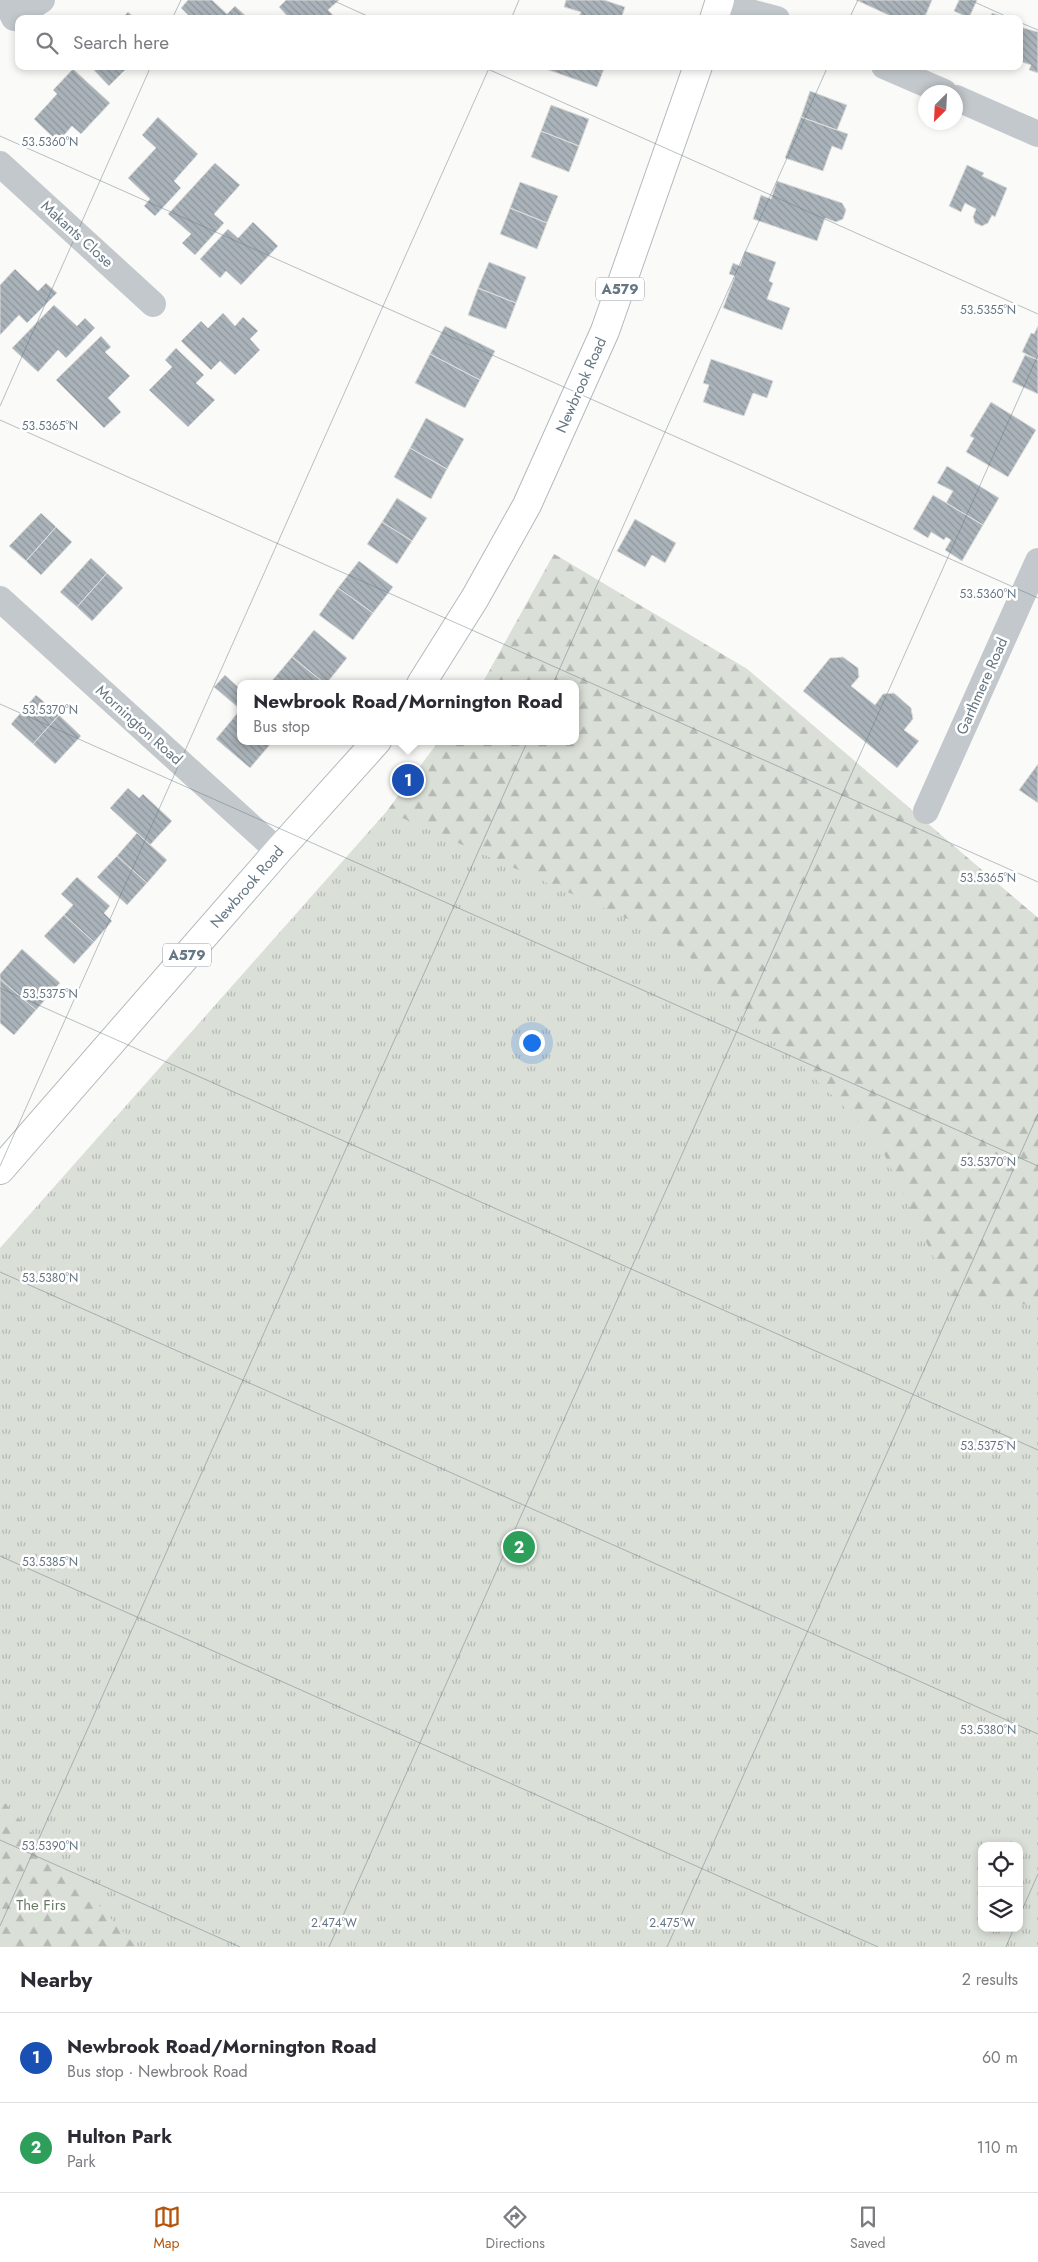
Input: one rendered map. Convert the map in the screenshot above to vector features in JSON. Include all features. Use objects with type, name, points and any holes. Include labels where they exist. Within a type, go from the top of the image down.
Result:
[{"type":"highway","name":"Newbrook Road","points":[[424,680],[475,598],[527,505],[605,331],[697,70]]},
{"type":"highway","name":"Newbrook Road","points":[[0,1170],[278,851],[373,745]]},
{"type":"street","points":[[6,17],[42,0]]},
{"type":"street","points":[[718,8],[756,15]]},
{"type":"street","points":[[893,70],[928,85]]},
{"type":"street","points":[[963,101],[1038,134]]},
{"type":"street","name":"Makants Close","points":[[0,164],[153,304]]},
{"type":"street","name":"Garthmere Road","points":[[926,811],[1038,561]]},
{"type":"street","name":"Mornington Road","points":[[0,599],[278,851]]},
{"type":"green space","points":[[554,554],[747,669],[1038,918],[1038,1947],[0,1947],[0,1248],[387,811],[436,745],[579,745],[579,680],[484,680]]},
{"type":"green space","points":[[554,554],[747,669],[1038,918],[1038,1306],[952,1296],[877,1139],[670,938],[387,811],[436,745],[579,745],[579,680],[484,680]]},
{"type":"green space","name":"The Firs","points":[[0,1798],[137,1947],[0,1947]]},
{"type":"building","points":[[188,0],[212,0],[227,14],[235,6],[245,15],[188,15],[181,8]]},
{"type":"building","points":[[286,0],[339,0],[328,10],[333,15],[286,15],[279,7]]},
{"type":"building","points":[[566,0],[604,0],[625,7],[622,15],[580,15],[581,12],[564,7]]},
{"type":"building","points":[[856,0],[932,0],[926,15],[888,15]]},
{"type":"building","points":[[959,0],[977,0],[970,15],[963,15],[954,11]]},
{"type":"building","points":[[1023,28],[1038,32],[1038,73],[1029,70],[1031,65],[1023,62]]},
{"type":"building","points":[[74,70],[110,103],[81,134],[72,126],[58,142],[34,119],[57,94],[53,90]]},
{"type":"building","points":[[94,70],[125,70],[109,86]]},
{"type":"building","points":[[549,70],[603,70],[597,87]]},
{"type":"building","points":[[810,91],[847,105],[837,130],[801,117]]},
{"type":"building","points":[[551,105],[589,119],[579,146],[541,131]]},
{"type":"building","points":[[158,117],[198,154],[174,181],[181,188],[155,216],[144,206],[150,199],[128,178],[156,148],[142,135]]},
{"type":"building","points":[[801,117],[848,134],[842,150],[832,146],[823,171],[785,158]]},
{"type":"building","points":[[541,131],[579,146],[569,172],[531,157]]},
{"type":"building","points":[[215,163],[240,185],[214,214],[224,223],[195,255],[182,243],[191,234],[168,214]]},
{"type":"building","points":[[967,165],[984,173],[982,176],[1007,188],[995,217],[992,215],[988,223],[982,226],[975,223],[973,217],[976,209],[965,203],[961,212],[949,206]]},
{"type":"building","points":[[777,181],[842,203],[846,210],[843,219],[836,222],[825,218],[817,241],[753,219],[761,195],[771,199]]},
{"type":"building","points":[[520,182],[558,196],[547,223],[510,208]]},
{"type":"building","points":[[510,208],[547,223],[537,249],[500,234]]},
{"type":"building","points":[[253,222],[278,246],[241,285],[226,271],[220,278],[200,259],[228,229],[238,238]]},
{"type":"building","points":[[745,251],[776,262],[769,281],[773,283],[767,299],[790,308],[782,330],[723,308],[735,276],[729,274],[733,263],[740,266]]},
{"type":"building","points":[[489,262],[526,277],[516,303],[478,288]]},
{"type":"building","points":[[15,269],[38,291],[46,283],[57,293],[27,323],[19,315],[0,335],[0,285]]},
{"type":"building","points":[[478,288],[516,303],[506,329],[468,315]]},
{"type":"building","points":[[54,305],[77,326],[85,318],[95,328],[66,358],[58,350],[38,372],[12,348]]},
{"type":"building","points":[[223,313],[235,326],[243,317],[258,331],[250,339],[260,350],[235,375],[220,361],[211,370],[181,341],[201,321],[208,328]]},
{"type":"building","points":[[445,326],[495,351],[480,380],[430,354]]},
{"type":"building","points":[[1038,326],[1038,360],[1022,352],[1031,333],[1034,334]]},
{"type":"building","points":[[101,336],[111,347],[105,352],[130,376],[108,398],[121,412],[104,428],[56,380]]},
{"type":"building","points":[[176,348],[204,375],[196,383],[215,400],[188,427],[149,390],[172,367],[165,360]]},
{"type":"building","points":[[430,354],[480,380],[465,408],[415,383]]},
{"type":"building","points":[[1025,355],[1038,360],[1038,394],[1012,382]]},
{"type":"building","points":[[711,359],[773,381],[767,398],[753,393],[744,416],[703,402],[709,385],[703,383]]},
{"type":"building","points":[[991,402],[1036,430],[1008,477],[966,452],[974,438],[970,436]]},
{"type":"building","points":[[426,418],[464,439],[447,469],[410,448]]},
{"type":"building","points":[[410,448],[447,469],[431,499],[394,477]]},
{"type":"building","points":[[947,466],[999,498],[983,525],[946,503],[953,491],[937,483]]},
{"type":"building","points":[[933,495],[983,525],[962,561],[945,550],[951,540],[946,537],[944,540],[931,532],[928,538],[913,529]]},
{"type":"building","points":[[397,498],[427,518],[412,541],[382,522]]},
{"type":"building","points":[[41,513],[56,527],[26,561],[9,546]]},
{"type":"building","points":[[635,519],[676,543],[665,563],[652,555],[645,567],[617,551]]},
{"type":"building","points":[[382,522],[412,541],[397,564],[367,544]]},
{"type":"building","points":[[56,527],[72,542],[41,575],[26,561]]},
{"type":"building","points":[[91,558],[107,573],[77,607],[60,592]]},
{"type":"building","points":[[359,561],[393,587],[373,613],[338,588]]},
{"type":"building","points":[[107,573],[123,588],[92,621],[77,607]]},
{"type":"building","points":[[338,588],[373,613],[353,640],[319,615]]},
{"type":"building","points":[[314,630],[347,658],[329,680],[321,680],[292,657]]},
{"type":"building","points":[[292,657],[320,680],[273,680]]},
{"type":"building","points":[[843,657],[858,668],[859,677],[851,686],[875,705],[883,694],[894,693],[911,708],[913,719],[904,730],[919,741],[897,768],[803,691],[830,658]]},
{"type":"building","points":[[225,675],[237,686],[237,706],[214,687]]},
{"type":"building","points":[[36,695],[59,715],[33,744],[11,724]]},
{"type":"building","points":[[237,714],[237,745],[270,745],[250,768],[216,739]]},
{"type":"building","points":[[59,715],[81,736],[55,764],[33,744]]},
{"type":"building","points":[[1038,764],[1038,803],[1019,790]]},
{"type":"building","points":[[128,788],[139,798],[143,794],[172,821],[150,845],[110,808]]},
{"type":"building","points":[[137,833],[167,860],[147,883],[117,856]]},
{"type":"building","points":[[117,856],[147,883],[127,905],[97,877]]},
{"type":"building","points":[[77,877],[110,906],[104,913],[112,921],[94,942],[64,915],[73,905],[61,894]]},
{"type":"building","points":[[64,915],[94,942],[74,964],[44,936]]},
{"type":"building","points":[[22,949],[60,983],[36,1010],[0,979],[0,974]]},
{"type":"building","points":[[0,979],[36,1010],[14,1035],[0,1023]]},
{"type":"place","name":"Newbrook Road/Mornington Road","points":[[408,780]]},
{"type":"place","name":"Hulton Park","points":[[519,1547]]}]
